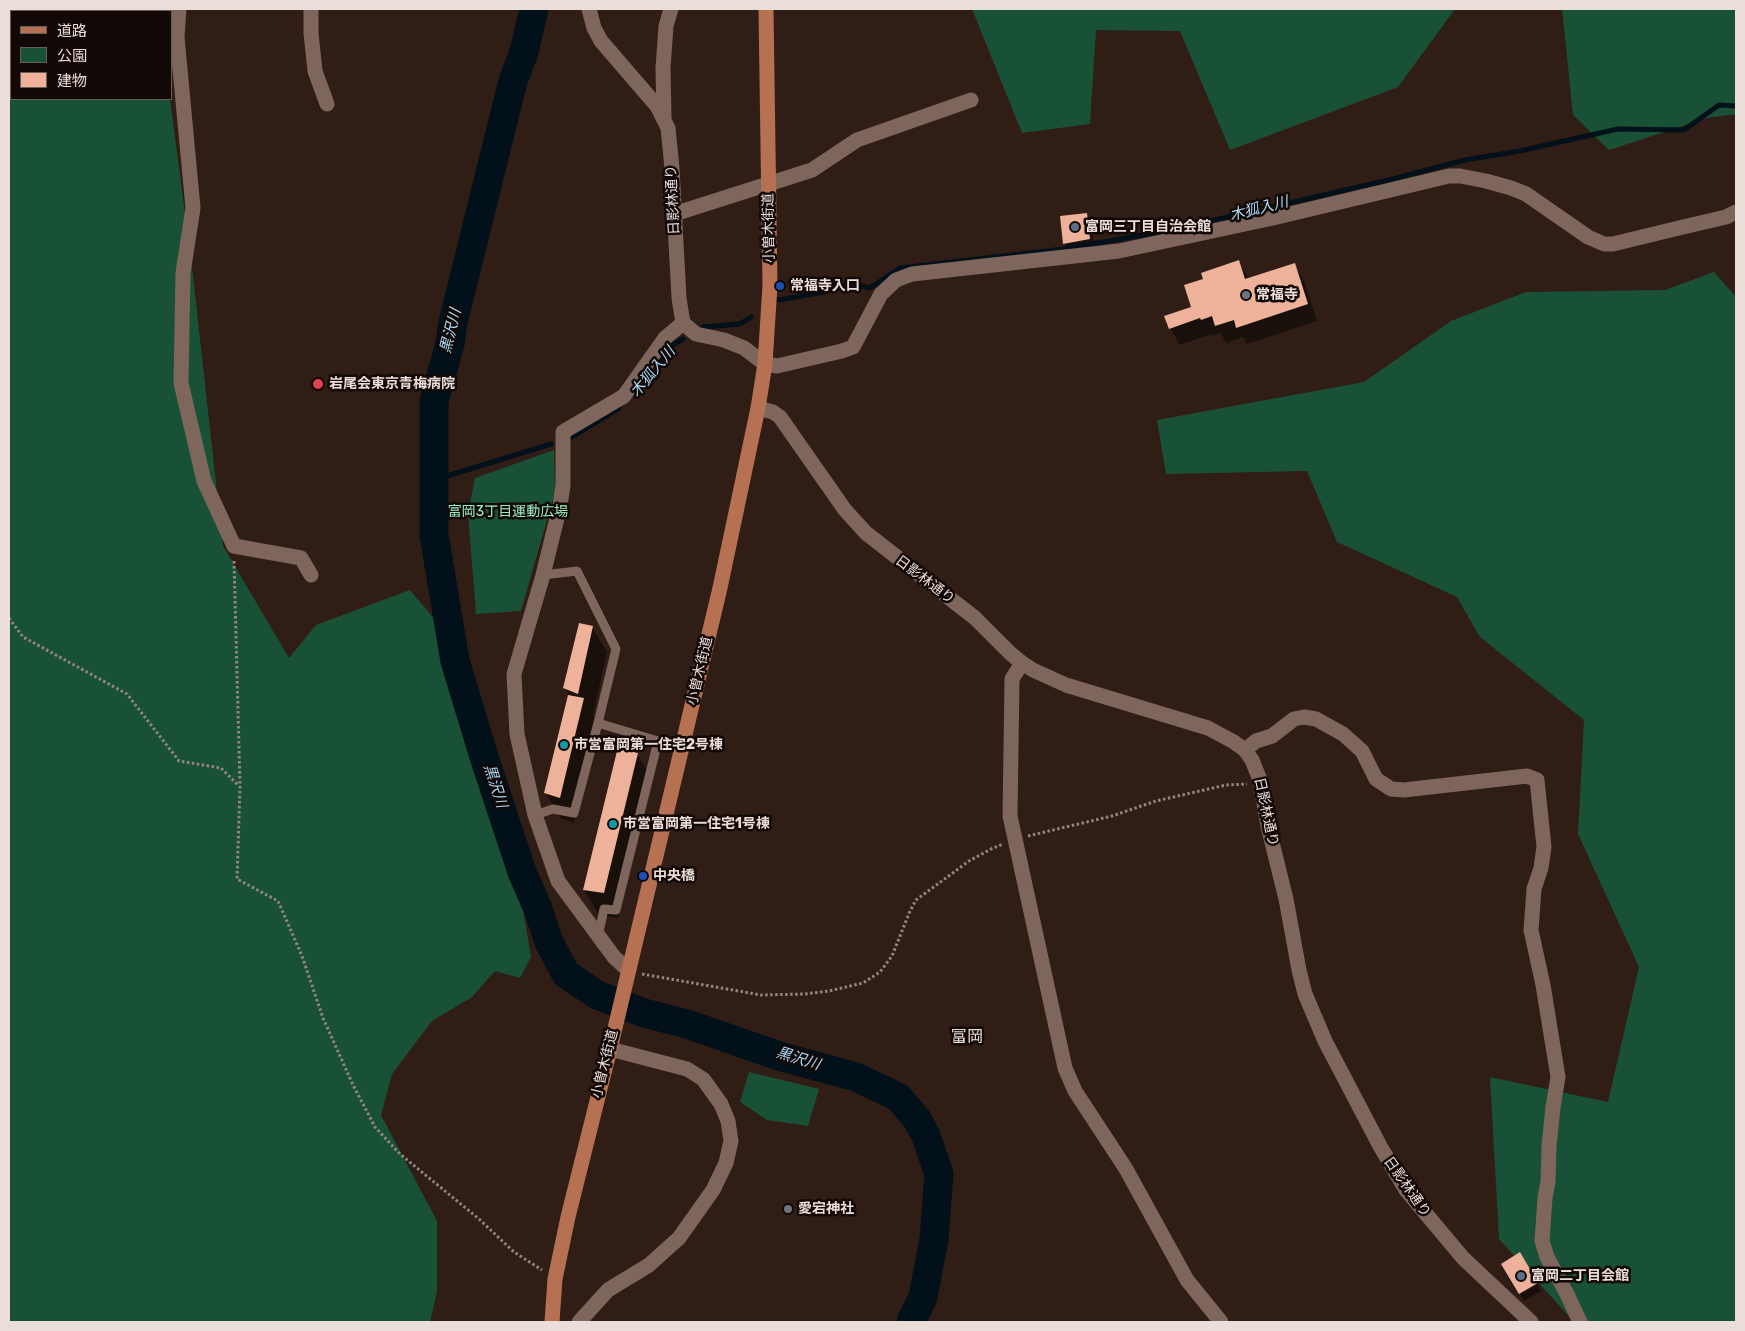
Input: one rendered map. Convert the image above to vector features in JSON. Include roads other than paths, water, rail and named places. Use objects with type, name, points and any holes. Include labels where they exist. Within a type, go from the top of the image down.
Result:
[{"type":"main road","name":"小曽木街道","points":[[552,1322],[554,1279],[720,588],[758,408],[765,364],[770,285],[766,9]]},
{"type":"street","points":[[179,9],[177,36],[193,208],[183,274],[181,383],[204,481],[234,546],[301,558],[311,575]]},
{"type":"street","points":[[311,9],[315,70],[327,104]]},
{"type":"street","name":"日影林通り","points":[[589,9],[594,28],[601,41],[648,94],[664,119],[669,140],[678,298],[683,323]]},
{"type":"street","points":[[664,119],[666,26],[670,9]]},
{"type":"street","points":[[674,214],[812,170],[857,140],[971,100]]},
{"type":"street","points":[[627,973],[558,881],[535,815],[517,734],[514,674],[543,575],[560,506],[563,485],[563,432],[624,396],[665,338],[683,323],[696,334],[724,340],[744,348],[765,364],[777,366],[794,364],[853,347],[881,294],[896,280],[912,274],[1119,251],[1273,218],[1449,176],[1486,181],[1526,194],[1588,237],[1604,244],[1613,244],[1726,217],[1736,212]]},
{"type":"street","name":"日影林通り","points":[[758,408],[772,412],[780,417],[845,510],[866,533],[975,618],[1022,663],[1066,685],[1208,728],[1245,750],[1252,760],[1260,780],[1268,826],[1286,899],[1305,994],[1325,1040],[1380,1146],[1406,1190],[1463,1258],[1531,1322]]},
{"type":"street","points":[[1022,663],[1012,679],[1010,816],[1065,1068],[1075,1091],[1126,1170],[1188,1280],[1221,1322]]},
{"type":"street","points":[[1245,750],[1256,741],[1272,736],[1294,719],[1304,717],[1316,719],[1343,734],[1362,751],[1376,779],[1391,790],[1527,776],[1537,780],[1544,846],[1541,868],[1534,889],[1531,930],[1543,985],[1558,1077],[1549,1146],[1548,1182],[1544,1198],[1542,1241],[1547,1257],[1580,1322]]},
{"type":"street","points":[[579,1322],[608,1290],[649,1265],[679,1238],[713,1190],[726,1163],[731,1141],[725,1112],[703,1079],[687,1069],[610,1049]]},
{"type":"lane","points":[[535,815],[553,809],[574,813],[616,649],[577,571],[543,575]]},
{"type":"lane","points":[[598,722],[658,741],[616,910],[604,909],[598,936]]},
{"type":"waterway","name":"黒沢川","points":[[534,9],[524,52],[513,81],[453,322],[450,344],[434,401],[434,535],[455,661],[522,872],[538,909],[549,942],[566,974],[597,995],[644,1013],[687,1024],[779,1056],[856,1077],[898,1097],[917,1119],[926,1136],[939,1174],[934,1239],[923,1297],[911,1322]]},
{"type":"waterway","name":"木狐入川","points":[[779,300],[824,292],[852,283],[870,288],[900,268],[1064,249],[1171,230],[1389,180],[1465,160],[1520,151],[1618,129],[1684,130],[1719,105],[1736,106]]},
{"type":"waterway","name":"木狐入川","points":[[703,327],[740,324],[751,317]]},
{"type":"waterway","name":"木狐入川","points":[[634,394],[673,345],[683,339]]},
{"type":"waterway","name":"木狐入川","points":[[572,437],[619,408]]},
{"type":"waterway","name":"木狐入川","points":[[434,480],[551,444]]},
{"type":"place","name":"富岡三丁目自治会館","points":[[1075,227]]},
{"type":"place","name":"常福寺入口","points":[[780,286]]},
{"type":"place","name":"常福寺","points":[[1246,295]]},
{"type":"place","name":"岩尾会東京青梅病院","points":[[318,384]]},
{"type":"place","name":"市営富岡第一住宅2号棟","points":[[564,745]]},
{"type":"place","name":"市営富岡第一住宅1号棟","points":[[613,824]]},
{"type":"place","name":"中央橋","points":[[643,876]]},
{"type":"place","name":"愛宕神社","points":[[788,1209]]},
{"type":"place","name":"富岡二丁目会館","points":[[1521,1276]]},
{"type":"district","name":"富岡","points":[[967,1037]]},
{"type":"park label","name":"富岡3丁目運動広場","points":[[508,512]]}]
